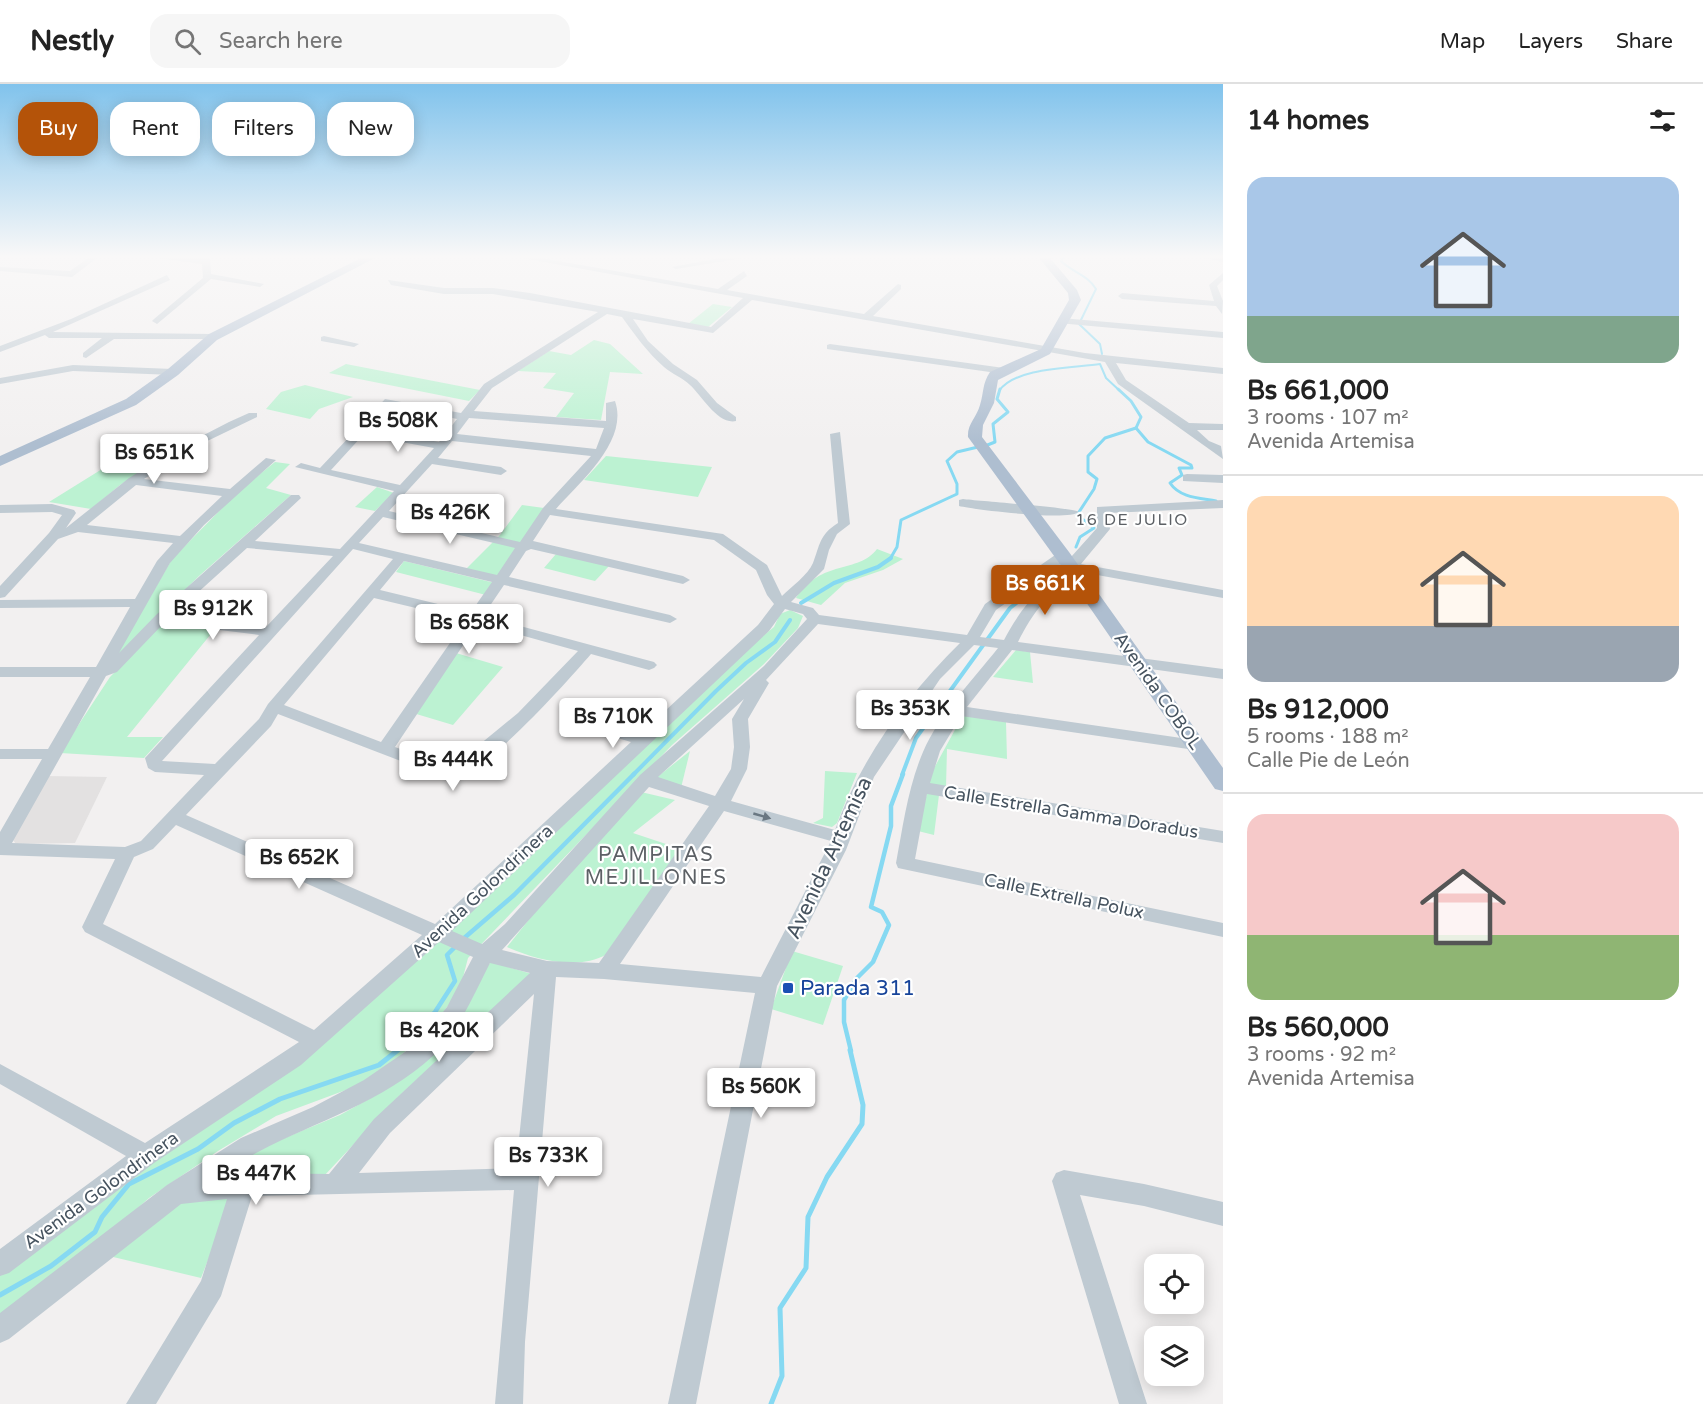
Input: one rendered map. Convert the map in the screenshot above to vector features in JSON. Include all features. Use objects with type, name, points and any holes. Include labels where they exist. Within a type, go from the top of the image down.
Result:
[{"type":"main road","points":[[0,462],[131,402],[213,333],[240,320]]},
{"type":"main road","points":[[213,333],[241,320]]},
{"type":"main road","points":[[1046,351],[1067,321]]},
{"type":"main road","name":"Avenida COBOL","points":[[1046,351],[995,375],[987,386],[986,408],[974,432],[981,446],[1070,566],[1223,784]]},
{"type":"main road","points":[[0,454],[107,406],[165,372]]},
{"type":"street","points":[[0,350],[75,320]]},
{"type":"street","points":[[160,320],[158,321],[169,322]]},
{"type":"street","points":[[218,770],[161,768],[154,764],[153,758],[430,460],[488,386],[592,320]]},
{"type":"street","points":[[629,320],[653,351],[669,366],[693,382],[713,405],[732,419]]},
{"type":"street","points":[[652,320],[713,330],[725,320]]},
{"type":"street","points":[[881,320],[1046,351],[1109,360],[1223,371]]},
{"type":"street","points":[[1067,321],[1223,335]]},
{"type":"street","points":[[191,325],[213,333]]},
{"type":"street","points":[[39,335],[213,333]]},
{"type":"street","points":[[86,355],[113,335]]},
{"type":"street","points":[[0,338],[29,339]]},
{"type":"street","points":[[324,339],[354,344]]},
{"type":"street","points":[[830,347],[1004,371]]},
{"type":"street","points":[[1109,360],[1122,382],[1186,426],[1205,443],[1217,448],[1223,456]]},
{"type":"street","points":[[0,381],[64,368],[165,372]]},
{"type":"street","points":[[323,471],[389,401],[465,415],[611,425]]},
{"type":"street","points":[[384,750],[527,545],[547,511],[600,453],[611,425],[611,403]]},
{"type":"street","points":[[54,536],[75,528],[133,481],[189,445],[253,415]]},
{"type":"street","points":[[1186,426],[1223,427]]},
{"type":"street","points":[[360,431],[445,442],[600,453]]},
{"type":"street","name":"Avenida Golondrinera","points":[[0,1264],[146,1155],[293,1059],[460,943],[644,741],[764,628],[782,604],[819,566],[822,550],[832,532],[844,524],[836,434]]},
{"type":"street","points":[[1205,443],[1205,448],[1223,472]]},
{"type":"street","points":[[270,460],[230,493],[181,540],[164,561],[0,849],[127,853],[137,851],[147,845],[265,722],[274,707],[401,557]]},
{"type":"street","points":[[430,460],[501,471]]},
{"type":"street","points":[[301,466],[403,489]]},
{"type":"street","points":[[1187,478],[1223,479]]},
{"type":"street","points":[[133,481],[230,493]]},
{"type":"street","points":[[0,672],[102,672],[112,669],[160,618],[295,498]]},
{"type":"street","points":[[963,503],[1030,512],[1073,512]]},
{"type":"street","name":"Avenida Artemisa","points":[[905,863],[920,787],[932,751],[956,710],[988,643],[990,607],[1081,561],[1093,540],[1104,528],[1101,510],[1223,504]]},
{"type":"street","points":[[0,508],[52,508],[68,511],[68,519],[0,594]]},
{"type":"street","points":[[547,511],[718,537],[762,567],[774,595],[782,604],[808,611],[815,619],[1223,674]]},
{"type":"street","points":[[381,513],[683,580]]},
{"type":"street","points":[[75,528],[181,540]]},
{"type":"street","points":[[243,544],[348,549],[401,557],[670,619]]},
{"type":"street","points":[[1070,566],[1223,594]]},
{"type":"street","name":"Avenida Artemisa","points":[[682,1404],[767,986],[837,850],[866,776],[936,676],[988,643],[1060,580],[1070,566]]},
{"type":"street","points":[[372,593],[412,601],[649,665]]},
{"type":"street","points":[[0,604],[140,603]]},
{"type":"street","points":[[160,618],[270,632]]},
{"type":"street","points":[[604,971],[720,804],[739,769],[740,719],[769,669],[815,619]]},
{"type":"street","points":[[274,707],[453,775],[474,760],[550,689],[587,650]]},
{"type":"street","name":"Avenida Golondrinera","points":[[460,943],[512,930],[646,779],[681,745],[769,669]]},
{"type":"street","points":[[956,710],[1195,745]]},
{"type":"street","points":[[593,724],[644,741]]},
{"type":"street","points":[[0,754],[53,754]]},
{"type":"street","points":[[646,779],[720,804],[841,838]]},
{"type":"street","name":"Calle Estrella Gamma Doradus","points":[[920,787],[1223,837]]},
{"type":"street","points":[[174,817],[460,943],[547,969],[604,971],[767,986]]},
{"type":"street","points":[[127,853],[92,927],[316,1041]]},
{"type":"street","name":"Calle Extrella Polux","points":[[905,863],[1223,930]]},
{"type":"street","name":"Avenida Golondrinera","points":[[0,1330],[176,1193],[249,1145],[321,1114],[372,1087],[426,1049],[454,1013],[460,943]]},
{"type":"street","points":[[509,1404],[512,1342],[547,969]]},
{"type":"street","points":[[335,1185],[382,1126],[547,969]]},
{"type":"street","points":[[0,1073],[146,1155]]},
{"type":"street","points":[[176,1193],[259,1184],[335,1185],[528,1179]]},
{"type":"street","points":[[1133,1404],[1064,1181],[1144,1195],[1223,1214]]},
{"type":"street","points":[[140,1404],[212,1287],[243,1186]]},
{"type":"shaded area","points":[[46,776],[107,777],[75,843],[16,844],[13,840]]},
{"type":"green space","points":[[694,320],[717,320],[708,327],[688,324]]},
{"type":"green space","points":[[594,340],[610,344],[643,374],[610,372],[601,420],[556,417],[574,393],[543,388],[556,373],[518,371],[549,351],[571,355]]},
{"type":"green space","points":[[346,364],[480,390],[469,401],[329,373]]},
{"type":"green space","points":[[305,385],[353,397],[319,409],[310,419],[266,409],[281,392]]},
{"type":"green space","points":[[152,438],[183,444],[120,485],[91,509],[49,502]]},
{"type":"green space","points":[[606,456],[712,467],[698,497],[584,480]]},
{"type":"green space","points":[[275,462],[290,464],[266,488],[291,495],[199,576],[112,663],[172,559],[240,490]]},
{"type":"green space","points":[[377,487],[394,493],[375,511],[355,507]]},
{"type":"green space","points":[[522,505],[544,508],[499,578],[466,569],[500,535]]},
{"type":"green space","points":[[877,549],[903,559],[883,570],[845,583],[821,605],[796,598],[817,577],[860,562]]},
{"type":"green space","points":[[556,554],[609,566],[595,581],[544,568]]},
{"type":"green space","points":[[404,561],[495,583],[486,595],[396,572]]},
{"type":"green space","points":[[790,610],[803,616],[798,628],[764,664],[672,745],[468,958],[460,989],[429,1032],[390,1064],[354,1087],[276,1116],[218,1151],[149,1198],[92,1249],[0,1314],[0,1274],[156,1156],[301,1063],[741,654],[774,627],[780,614]]},
{"type":"green space","points":[[163,623],[215,629],[127,737],[163,737],[144,758],[60,753],[110,677]]},
{"type":"green space","points":[[1016,650],[1030,652],[1033,683],[993,677]]},
{"type":"green space","points":[[456,653],[503,667],[453,725],[413,713]]},
{"type":"green space","points":[[963,715],[1006,722],[1007,759],[947,749],[946,787],[926,783]]},
{"type":"green space","points":[[690,751],[681,788],[656,778]]},
{"type":"green space","points":[[825,771],[857,773],[837,823],[832,827],[813,823],[823,818]]},
{"type":"green space","points":[[641,792],[675,800],[633,833],[681,849],[607,954],[596,959],[571,963],[531,956],[507,947],[551,892]]},
{"type":"green space","points":[[927,793],[939,795],[934,835],[918,831]]},
{"type":"green space","points":[[792,951],[843,966],[823,1025],[771,1009]]},
{"type":"green space","points":[[491,962],[532,974],[400,1095],[323,1177],[211,1181],[263,1147],[340,1115],[378,1094]]},
{"type":"green space","points":[[234,1193],[201,1278],[109,1256],[174,1206],[197,1197]]},
{"type":"waterway","points":[[1081,320],[1079,324],[1100,344],[1102,354]]},
{"type":"waterway","points":[[1000,390],[1007,383],[1031,373],[1100,364],[1106,378],[1120,391]]},
{"type":"waterway","points":[[1118,389],[1131,401],[1141,417],[1136,428]]},
{"type":"waterway","points":[[985,446],[995,442],[993,424],[1008,412],[997,399],[1000,390]]},
{"type":"waterway","points":[[1076,547],[1080,537],[1094,528],[1077,515],[1094,489],[1097,479],[1088,472],[1088,456],[1105,438],[1136,428]]},
{"type":"waterway","points":[[1136,428],[1148,442],[1191,465],[1192,468],[1179,468],[1182,475],[1170,483],[1174,488],[1191,496],[1216,501]]},
{"type":"waterway","points":[[890,558],[897,547],[901,520],[957,494],[957,484],[947,461],[957,452],[978,447]]},
{"type":"waterway","points":[[801,603],[834,583],[878,567],[890,558]]},
{"type":"waterway","points":[[902,775],[916,738],[1010,608],[1060,569]]},
{"type":"waterway","points":[[633,775],[716,691],[746,663],[775,642],[790,620]]},
{"type":"waterway","points":[[463,939],[514,895],[634,774]]},
{"type":"waterway","points":[[851,1051],[844,1022],[844,1000],[857,978],[873,962],[889,925],[882,912],[871,907],[891,826],[891,806],[903,774]]},
{"type":"waterway","points":[[396,1051],[435,1012],[455,981],[447,955],[456,946]]},
{"type":"waterway","points":[[0,1295],[51,1266],[95,1232],[102,1217],[129,1184],[198,1149],[234,1123],[280,1099],[379,1065],[398,1050]]},
{"type":"waterway","points":[[771,1404],[782,1376],[780,1308],[806,1268],[808,1217],[827,1177],[862,1124],[863,1105],[850,1050]]},
{"type":"place","name":"Parada 311","points":[[788,988]]},
{"type":"district","name":"16 DE JULIO","points":[[1132,520]]},
{"type":"district","name":"PAMPITAS MEJILLONES","points":[[656,866]]}]
